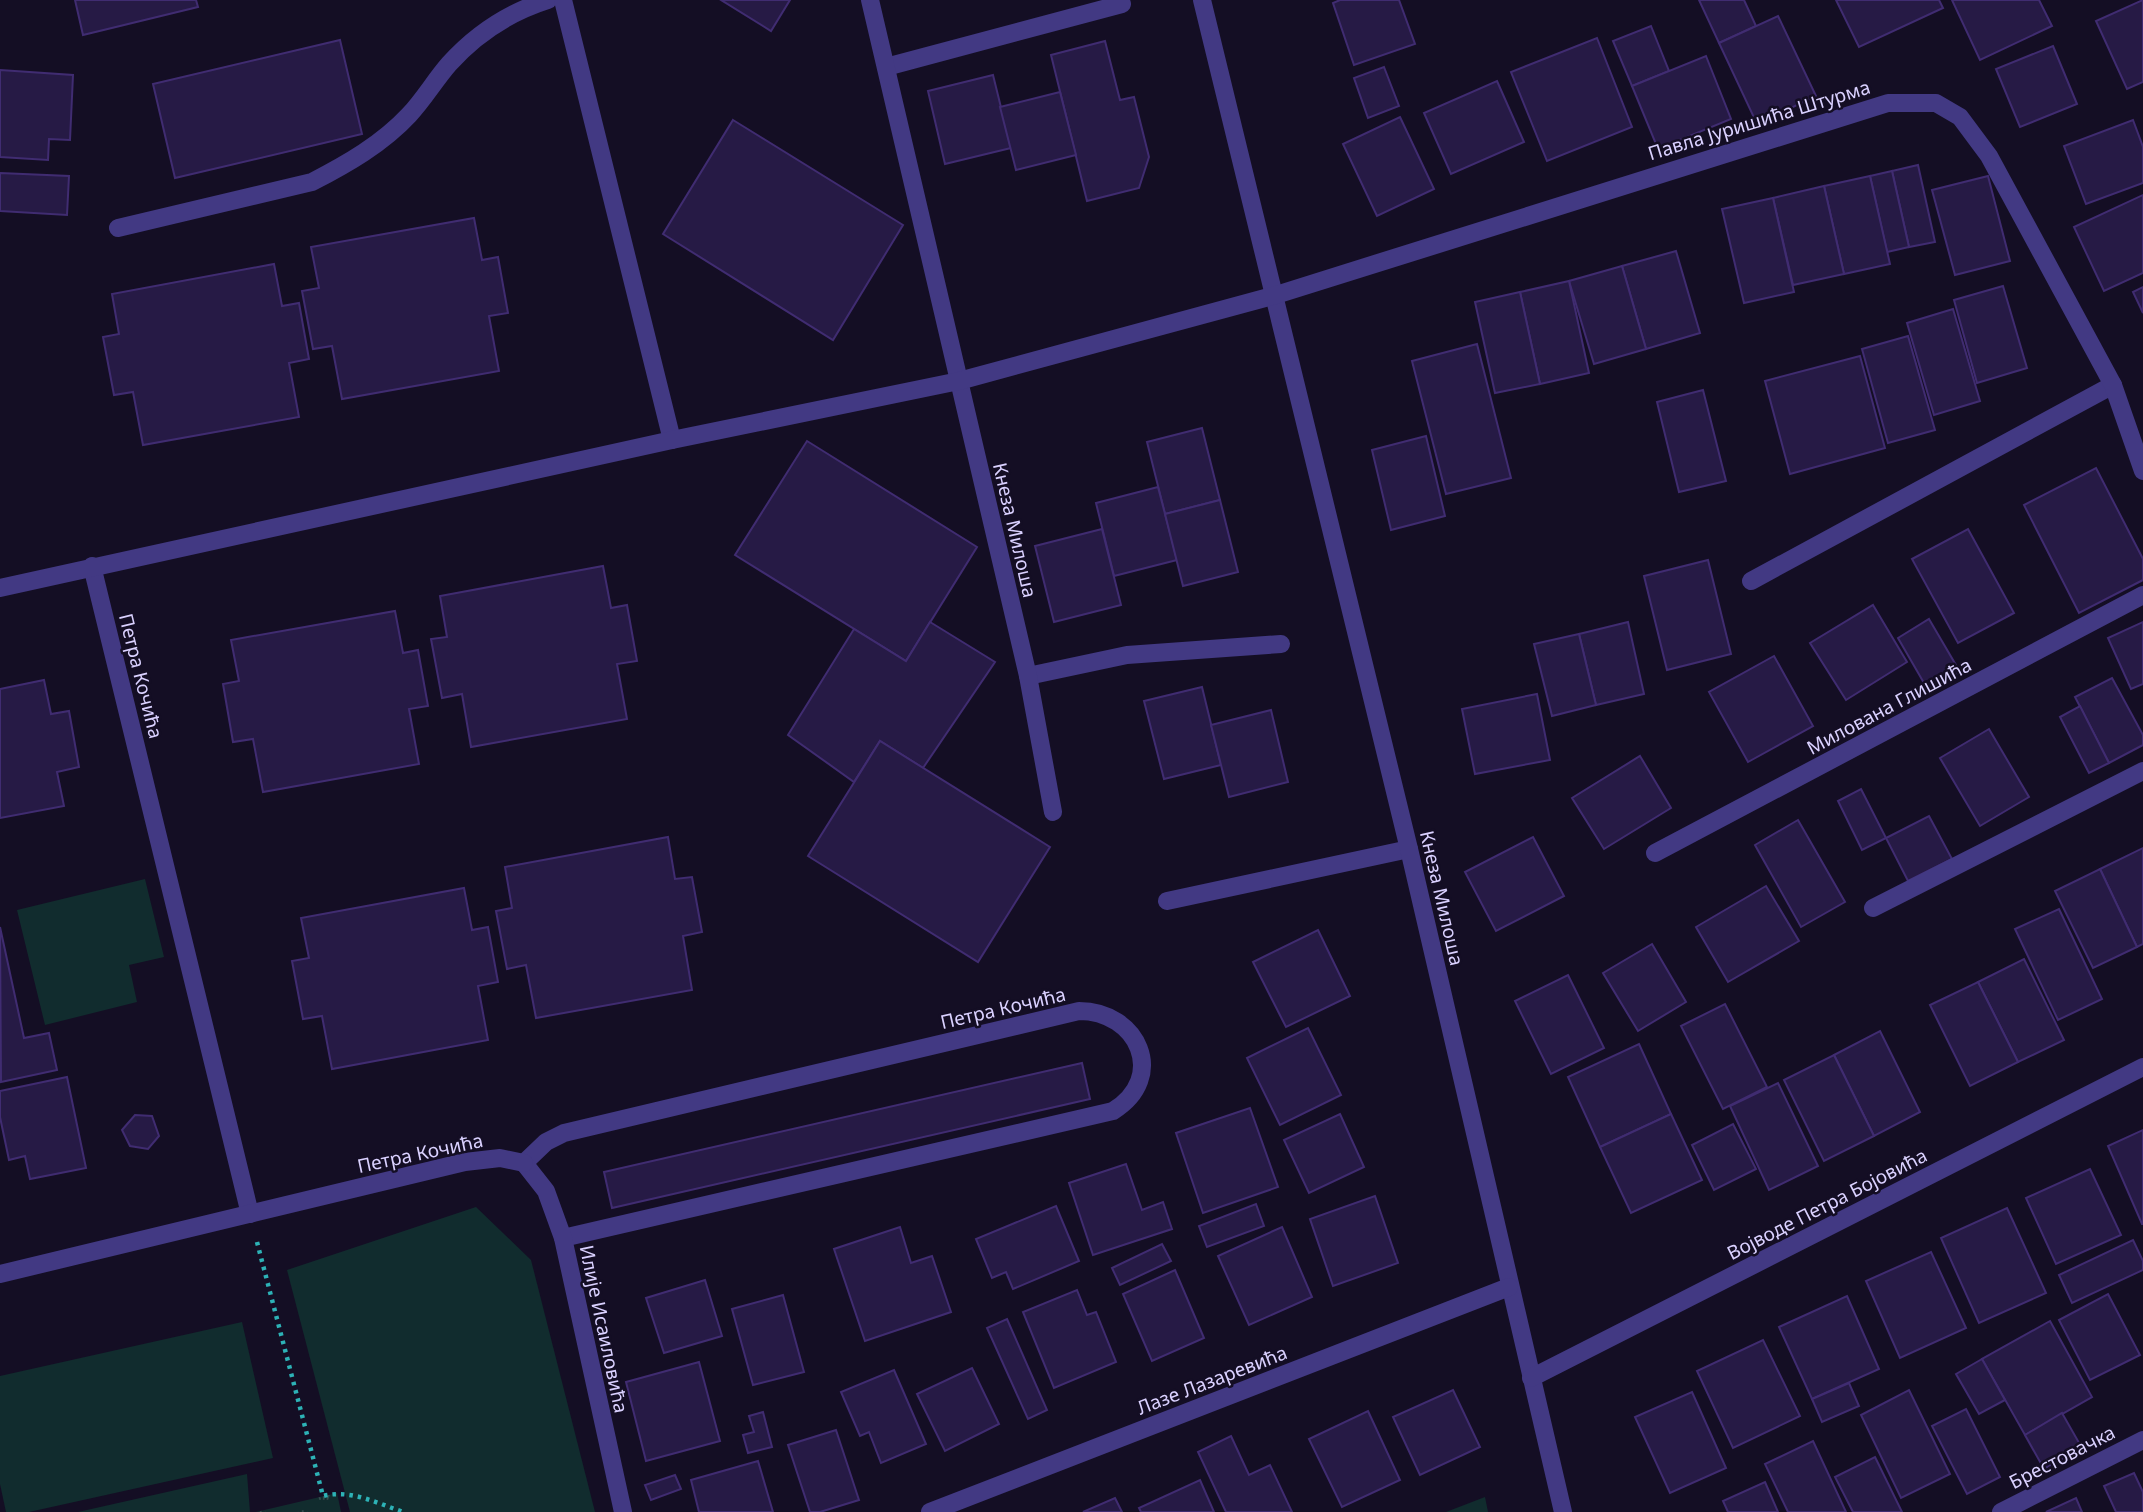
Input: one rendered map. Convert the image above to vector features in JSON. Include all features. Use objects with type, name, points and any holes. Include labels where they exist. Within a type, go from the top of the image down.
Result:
[{"type":"street","points":[[118,228],[312,182],[337,169],[386,136],[408,116],[449,64],[474,40],[501,20],[548,0]]},
{"type":"street","points":[[563,0],[672,440]]},
{"type":"street","name":"Кнеза Милоша","points":[[870,0],[1028,676],[1053,812]]},
{"type":"street","name":"Кнеза Милоша","points":[[1202,0],[1409,849],[1563,1512]]},
{"type":"street","points":[[886,67],[1122,4]]},
{"type":"street","name":"Павла Јуришића Штурма","points":[[1276,295],[1862,109],[1888,103],[1936,103],[1960,117],[1989,156],[2113,385],[2143,471]]},
{"type":"street","points":[[0,587],[672,440],[959,381],[1276,295]]},
{"type":"street","points":[[1751,581],[2113,385]]},
{"type":"street","name":"Петра Кочића","points":[[92,566],[250,1214]]},
{"type":"street","name":"Милована Глишића","points":[[1655,853],[2143,595]]},
{"type":"street","points":[[1028,676],[1127,655],[1281,644]]},
{"type":"street","points":[[1873,908],[2143,771]]},
{"type":"street","points":[[1167,901],[1409,849]]},
{"type":"street","name":"Петра Кочића","points":[[0,1274],[465,1162],[500,1157],[524,1163],[545,1142],[564,1133],[1079,1011],[1111,1016],[1124,1025],[1140,1051],[1140,1080],[1125,1104],[1113,1111],[562,1238]]},
{"type":"street","name":"Војводе Петра Бојовића","points":[[1531,1378],[2143,1067]]},
{"type":"street","name":"Илије Исаиловића","points":[[524,1163],[546,1191],[562,1238],[623,1512]]},
{"type":"street","name":"Лазе Лазаревића","points":[[930,1512],[1509,1287]]},
{"type":"street","name":"Брестовачка","points":[[2001,1512],[2143,1440]]},
{"type":"path","points":[[250,1214],[323,1496],[337,1493],[361,1497],[403,1512]]},
{"type":"green space","points":[[145,879],[164,957],[129,965],[137,1002],[45,1025],[17,910]]},
{"type":"green space","points":[[476,1207],[531,1260],[595,1512],[350,1512],[287,1270]]},
{"type":"green space","points":[[242,1322],[273,1458],[29,1512],[6,1512],[0,1484],[0,1376]]},
{"type":"green space","points":[[247,1474],[250,1512],[78,1512]]},
{"type":"green space","points":[[337,1493],[341,1512],[256,1512]]},
{"type":"green space","points":[[1485,1497],[1488,1512],[1446,1512]]},
{"type":"building","points":[[75,0],[196,0],[198,7],[83,35]]},
{"type":"building","points":[[721,0],[790,0],[771,31]]},
{"type":"building","points":[[1340,0],[1399,0],[1415,44],[1354,65],[1333,3]]},
{"type":"building","points":[[1699,0],[1744,0],[1756,26],[1719,43]]},
{"type":"building","points":[[1836,0],[1939,0],[1943,8],[1859,47]]},
{"type":"building","points":[[1952,0],[2039,0],[2052,26],[1980,60]]},
{"type":"building","points":[[2143,0],[2143,82],[2127,89],[2096,21]]},
{"type":"building","points":[[1778,16],[1816,96],[1757,124],[1719,43]]},
{"type":"building","points":[[1651,26],[1669,71],[1632,86],[1613,41]]},
{"type":"building","points":[[1597,38],[1632,127],[1547,161],[1511,72]]},
{"type":"building","points":[[340,40],[362,134],[175,178],[153,84]]},
{"type":"building","points":[[1105,41],[1120,100],[1134,97],[1149,157],[1139,188],[1087,201],[1051,55]]},
{"type":"building","points":[[2053,46],[2077,104],[2020,127],[1996,69]]},
{"type":"building","points":[[1706,56],[1731,119],[1658,149],[1632,86]]},
{"type":"building","points":[[1384,67],[1399,106],[1368,118],[1354,78]]},
{"type":"building","points":[[0,70],[73,75],[70,140],[49,139],[48,160],[0,157]]},
{"type":"building","points":[[993,75],[1011,148],[945,164],[928,91]]},
{"type":"building","points":[[1497,81],[1524,142],[1451,174],[1424,113]]},
{"type":"building","points":[[1060,92],[1076,155],[1016,170],[1000,107]]},
{"type":"building","points":[[1400,117],[1434,189],[1377,216],[1343,144]]},
{"type":"building","points":[[733,120],[903,225],[833,340],[663,234]]},
{"type":"building","points":[[2133,120],[2143,147],[2143,183],[2086,204],[2064,146]]},
{"type":"building","points":[[1918,165],[1935,242],[1909,247],[1892,171]]},
{"type":"building","points":[[1892,171],[1909,247],[1887,252],[1870,176]]},
{"type":"building","points":[[0,173],[69,176],[67,215],[0,211]]},
{"type":"building","points":[[1870,176],[1890,264],[1844,274],[1824,186]]},
{"type":"building","points":[[1988,176],[2010,261],[1955,275],[1932,190]]},
{"type":"building","points":[[1824,186],[1844,274],[1793,285],[1773,198]]},
{"type":"building","points":[[2143,195],[2143,273],[2104,291],[2074,227]]},
{"type":"building","points":[[1773,198],[1794,292],[1744,303],[1722,209]]},
{"type":"building","points":[[474,218],[482,260],[498,257],[508,313],[489,316],[499,371],[342,399],[332,346],[313,349],[302,291],[319,288],[311,247]]},
{"type":"building","points":[[1676,251],[1700,333],[1646,349],[1622,266]]},
{"type":"building","points":[[274,264],[282,306],[299,303],[309,359],[289,363],[299,417],[143,445],[133,392],[114,395],[103,337],[119,334],[112,294]]},
{"type":"building","points":[[1622,266],[1646,349],[1594,364],[1569,281]]},
{"type":"building","points":[[1569,281],[1589,373],[1540,384],[1520,292]]},
{"type":"building","points":[[2003,286],[2027,368],[1977,383],[1954,300]]},
{"type":"building","points":[[2143,287],[2143,313],[2133,292]]},
{"type":"building","points":[[1520,292],[1540,384],[1495,393],[1475,302]]},
{"type":"building","points":[[1953,309],[1980,401],[1934,415],[1907,323]]},
{"type":"building","points":[[1908,336],[1935,430],[1888,443],[1862,349]]},
{"type":"building","points":[[1477,344],[1511,478],[1446,494],[1412,361]]},
{"type":"building","points":[[1860,356],[1885,448],[1790,474],[1765,381]]},
{"type":"building","points":[[1703,390],[1726,481],[1679,492],[1657,402]]},
{"type":"building","points":[[1202,428],[1220,500],[1165,514],[1147,442]]},
{"type":"building","points":[[1426,436],[1445,516],[1391,530],[1372,450]]},
{"type":"building","points":[[807,441],[977,547],[906,661],[735,555]]},
{"type":"building","points":[[2096,468],[2143,559],[2143,580],[2079,613],[2024,505]]},
{"type":"building","points":[[1158,487],[1177,560],[1114,576],[1096,503]]},
{"type":"building","points":[[1220,500],[1238,572],[1183,586],[1165,514]]},
{"type":"building","points":[[1102,529],[1121,605],[1054,622],[1035,546]]},
{"type":"building","points":[[1968,529],[2014,613],[1958,643],[1912,559]]},
{"type":"building","points":[[1708,560],[1731,654],[1667,670],[1644,576]]},
{"type":"building","points":[[603,566],[611,608],[627,605],[637,661],[617,664],[627,719],[471,747],[462,694],[442,698],[431,639],[447,637],[440,596]]},
{"type":"building","points":[[1873,605],[1907,662],[1846,700],[1810,643]]},
{"type":"building","points":[[395,611],[403,653],[418,650],[428,706],[409,709],[419,764],[263,792],[253,739],[233,742],[223,684],[239,681],[231,640]]},
{"type":"building","points":[[1929,619],[1960,672],[1928,690],[1898,638]]},
{"type":"building","points":[[930,622],[995,662],[923,768],[880,741],[854,782],[788,735],[854,629],[906,661]]},
{"type":"building","points":[[1628,622],[1644,694],[1596,705],[1579,634]]},
{"type":"building","points":[[2143,622],[2143,684],[2131,689],[2108,638]]},
{"type":"building","points":[[1579,634],[1596,705],[1552,716],[1534,644]]},
{"type":"building","points":[[1774,656],[1813,726],[1748,762],[1709,692]]},
{"type":"building","points":[[2112,678],[2143,735],[2143,745],[2109,763],[2075,697]]},
{"type":"building","points":[[44,680],[51,714],[69,711],[79,767],[57,772],[64,806],[0,818],[0,689]]},
{"type":"building","points":[[1202,687],[1221,765],[1164,779],[1144,701]]},
{"type":"building","points":[[1537,694],[1550,760],[1475,774],[1462,709]]},
{"type":"building","points":[[2080,706],[2109,763],[2089,773],[2060,717]]},
{"type":"building","points":[[1271,710],[1288,782],[1229,797],[1211,725]]},
{"type":"building","points":[[1989,729],[2029,797],[1980,826],[1940,758]]},
{"type":"building","points":[[880,741],[1050,847],[978,962],[808,856]]},
{"type":"building","points":[[1640,756],[1671,808],[1604,849],[1572,798]]},
{"type":"building","points":[[1861,789],[1886,838],[1862,850],[1838,801]]},
{"type":"building","points":[[1929,816],[1952,859],[1908,881],[1886,838]]},
{"type":"building","points":[[1798,820],[1845,902],[1801,927],[1755,845]]},
{"type":"building","points":[[668,837],[675,879],[692,877],[702,932],[683,936],[692,990],[536,1018],[526,965],[507,969],[496,911],[512,908],[505,867]]},
{"type":"building","points":[[1533,837],[1564,896],[1496,931],[1465,872]]},
{"type":"building","points":[[2143,848],[2143,944],[2137,947],[2100,869]]},
{"type":"building","points":[[2100,869],[2137,947],[2093,968],[2055,891]]},
{"type":"building","points":[[1766,886],[1799,941],[1728,982],[1696,927]]},
{"type":"building","points":[[464,888],[472,930],[488,927],[498,982],[478,986],[488,1040],[332,1069],[322,1016],[303,1019],[292,961],[309,958],[301,918]]},
{"type":"building","points":[[2059,909],[2102,999],[2058,1020],[2015,929]]},
{"type":"building","points":[[0,927],[24,1038],[49,1033],[57,1070],[1,1082]]},
{"type":"building","points":[[1318,930],[1350,996],[1286,1027],[1253,962]]},
{"type":"building","points":[[1652,944],[1686,1002],[1638,1031],[1603,973]]},
{"type":"building","points":[[2024,959],[2064,1040],[2018,1062],[1978,982]]},
{"type":"building","points":[[1568,975],[1604,1048],[1551,1074],[1515,1001]]},
{"type":"building","points":[[1978,982],[2018,1062],[1970,1086],[1930,1005]]},
{"type":"building","points":[[1725,1004],[1767,1087],[1723,1109],[1681,1026]]},
{"type":"building","points":[[1308,1028],[1341,1095],[1280,1125],[1247,1058]]},
{"type":"building","points":[[1880,1031],[1920,1112],[1874,1136],[1834,1055]]},
{"type":"building","points":[[1639,1044],[1671,1114],[1600,1147],[1568,1077]]},
{"type":"building","points":[[1834,1055],[1874,1136],[1824,1161],[1784,1080]]},
{"type":"building","points":[[1082,1063],[1090,1099],[612,1208],[604,1172]]},
{"type":"building","points":[[67,1077],[86,1168],[30,1179],[25,1156],[9,1160],[0,1117],[0,1091]]},
{"type":"building","points":[[1778,1083],[1818,1166],[1769,1190],[1730,1106]]},
{"type":"building","points":[[1250,1108],[1278,1187],[1203,1213],[1176,1133]]},
{"type":"building","points":[[1340,1114],[1364,1167],[1309,1193],[1284,1140]]},
{"type":"building","points":[[1671,1114],[1702,1180],[1631,1213],[1600,1147]]},
{"type":"building","points":[[135,1115],[152,1116],[159,1136],[148,1149],[130,1146],[122,1130]]},
{"type":"building","points":[[1733,1124],[1756,1169],[1714,1190],[1692,1145]]},
{"type":"building","points":[[2143,1130],[2143,1224],[2142,1224],[2108,1146]]},
{"type":"building","points":[[1126,1164],[1142,1210],[1163,1202],[1172,1229],[1093,1255],[1069,1183]]},
{"type":"building","points":[[2090,1169],[2121,1235],[2056,1264],[2026,1198]]},
{"type":"building","points":[[1375,1196],[1398,1263],[1333,1286],[1310,1219]]},
{"type":"building","points":[[1256,1204],[1264,1226],[1207,1247],[1199,1226]]},
{"type":"building","points":[[1056,1206],[1079,1261],[1013,1289],[1006,1272],[992,1278],[976,1239]]},
{"type":"building","points":[[2007,1208],[2046,1293],[1979,1323],[1941,1238]]},
{"type":"building","points":[[900,1227],[911,1263],[932,1256],[951,1312],[865,1341],[834,1249]]},
{"type":"building","points":[[1282,1227],[1312,1297],[1249,1325],[1218,1256]]},
{"type":"building","points":[[2133,1240],[2143,1261],[2143,1270],[2072,1303],[2059,1275]]},
{"type":"building","points":[[1162,1244],[1171,1261],[1120,1285],[1112,1268]]},
{"type":"building","points":[[1931,1252],[1966,1328],[1900,1358],[1866,1281]]},
{"type":"building","points":[[1175,1270],[1204,1338],[1152,1361],[1123,1294]]},
{"type":"building","points":[[705,1280],[722,1336],[664,1353],[646,1298]]},
{"type":"building","points":[[1077,1290],[1087,1315],[1096,1312],[1116,1362],[1054,1388],[1023,1312]]},
{"type":"building","points":[[2108,1294],[2140,1355],[2090,1380],[2059,1320]]},
{"type":"building","points":[[783,1295],[804,1372],[753,1385],[732,1309]]},
{"type":"building","points":[[1847,1296],[1879,1369],[1812,1399],[1779,1327]]},
{"type":"building","points":[[1007,1319],[1047,1410],[1028,1419],[987,1328]]},
{"type":"building","points":[[2050,1321],[2092,1397],[2025,1435],[1982,1359]]},
{"type":"building","points":[[1763,1340],[1800,1416],[1733,1448],[1697,1371]]},
{"type":"building","points":[[1982,1359],[2005,1400],[1979,1414],[1956,1374]]},
{"type":"building","points":[[699,1362],[720,1441],[646,1461],[626,1382]]},
{"type":"building","points":[[972,1368],[999,1424],[945,1451],[917,1394]]},
{"type":"building","points":[[894,1370],[926,1444],[881,1463],[869,1432],[860,1436],[841,1392]]},
{"type":"building","points":[[1849,1383],[1859,1406],[1822,1422],[1812,1399]]},
{"type":"building","points":[[1453,1390],[1480,1447],[1420,1475],[1393,1417]]},
{"type":"building","points":[[1909,1390],[1950,1474],[1901,1498],[1861,1415]]},
{"type":"building","points":[[1692,1392],[1726,1468],[1670,1493],[1635,1417]]},
{"type":"building","points":[[1966,1409],[2000,1477],[1967,1494],[1932,1426]]},
{"type":"building","points":[[1368,1411],[1400,1480],[1342,1507],[1309,1439]]},
{"type":"building","points":[[763,1412],[772,1447],[748,1453],[743,1435],[754,1432],[749,1416]]},
{"type":"building","points":[[2062,1413],[2082,1448],[2044,1469],[2025,1435]]},
{"type":"building","points":[[836,1430],[859,1500],[820,1512],[810,1512],[788,1445]]},
{"type":"building","points":[[1231,1436],[1249,1475],[1270,1465],[1292,1512],[1226,1512],[1198,1452]]},
{"type":"building","points":[[1813,1441],[1846,1512],[1788,1512],[1765,1464]]},
{"type":"building","points":[[1875,1457],[1902,1512],[1853,1512],[1835,1477]]},
{"type":"building","points":[[758,1461],[773,1512],[699,1512],[691,1480]]},
{"type":"building","points":[[2134,1473],[2143,1492],[2143,1512],[2116,1512],[2104,1486]]},
{"type":"building","points":[[675,1475],[681,1489],[651,1500],[645,1485]]},
{"type":"building","points":[[1200,1480],[1214,1512],[1141,1512],[1139,1508]]},
{"type":"building","points":[[1765,1482],[1778,1512],[1728,1512],[1723,1501]]},
{"type":"building","points":[[1115,1498],[1122,1512],[1083,1512]]},
{"type":"building","points":[[2076,1498],[2082,1512],[2046,1512]]}]
